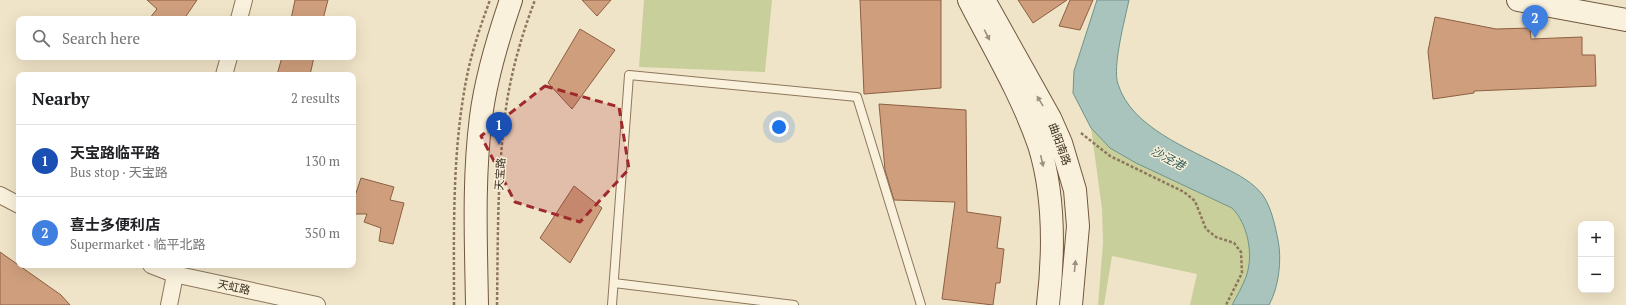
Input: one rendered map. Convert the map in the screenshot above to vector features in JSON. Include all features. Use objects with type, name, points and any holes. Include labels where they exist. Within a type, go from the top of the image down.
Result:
[{"type":"main road","name":"天宝路","points":[[477,305],[476,193],[481,118],[489,72],[511,0]]},
{"type":"main road","name":"曲阳南路","points":[[969,0],[1022,104],[1039,147],[1047,182],[1052,226],[1052,271],[1048,305]]},
{"type":"main road","name":"曲阳南路","points":[[984,0],[1050,118],[1061,143],[1073,183],[1078,226],[1071,305]]},
{"type":"main road","points":[[1518,0],[1578,6],[1626,20]]},
{"type":"street","points":[[240,16],[244,0]]},
{"type":"street","points":[[225,72],[228,60]]},
{"type":"street","points":[[0,195],[16,203]]},
{"type":"street","points":[[169,305],[176,270]]},
{"type":"street","name":"天虹路","points":[[176,270],[317,305]]},
{"type":"lane","points":[[612,305],[629,75],[856,97],[921,305]]},
{"type":"lane","points":[[614,283],[794,305]]},
{"type":"path","name":"天宝路","points":[[497,305],[500,175],[506,108],[516,61],[535,0]]},
{"type":"path","points":[[1081,133],[1110,156],[1184,192],[1195,200],[1206,229],[1216,237],[1234,243],[1240,252],[1242,273],[1226,305]]},
{"type":"highlighted area","points":[[545,86],[619,107],[629,169],[580,222],[515,202],[481,136]]},
{"type":"green space","points":[[644,0],[772,0],[765,72],[639,67]]},
{"type":"green space","points":[[1091,128],[1110,148],[1136,163],[1232,208],[1238,215],[1246,231],[1249,259],[1246,277],[1232,305],[1190,305],[1197,274],[1112,256],[1104,305],[1098,305],[1103,243],[1102,209]]},
{"type":"water","name":"沙泾港","points":[[1097,0],[1129,0],[1118,55],[1117,76],[1118,84],[1125,99],[1135,112],[1162,135],[1245,179],[1262,194],[1265,199],[1274,222],[1280,256],[1277,282],[1269,305],[1232,305],[1246,277],[1249,250],[1246,231],[1238,215],[1232,208],[1136,163],[1110,148],[1091,128],[1073,93],[1074,71]]},
{"type":"building","points":[[147,0],[197,0],[186,16],[151,16],[157,9]]},
{"type":"building","points":[[295,0],[328,0],[324,16],[292,16]]},
{"type":"building","points":[[582,0],[611,0],[597,16]]},
{"type":"building","points":[[860,0],[941,0],[941,88],[864,94]]},
{"type":"building","points":[[1018,0],[1067,0],[1033,23]]},
{"type":"building","points":[[1070,0],[1093,0],[1080,30],[1059,26]]},
{"type":"building","points":[[1435,17],[1496,29],[1530,28],[1531,39],[1582,37],[1582,55],[1595,55],[1596,86],[1474,91],[1474,93],[1433,99],[1428,51]]},
{"type":"building","points":[[580,29],[615,50],[572,109],[548,83]]},
{"type":"building","points":[[281,60],[313,60],[311,72],[278,72]]},
{"type":"building","points":[[879,104],[966,110],[967,212],[1001,217],[997,248],[1004,249],[1000,283],[996,283],[993,305],[942,299],[955,202],[894,200],[885,170]]},
{"type":"building","points":[[361,178],[394,187],[390,200],[404,203],[393,244],[379,241],[381,228],[364,222],[367,214],[356,214],[356,193]]},
{"type":"building","points":[[574,186],[602,208],[570,263],[540,238]]},
{"type":"building","points":[[0,252],[16,263],[16,268],[23,268],[61,295],[70,305],[0,305]]},
{"type":"place","name":"喜士多便利店","points":[[1535,38]]},
{"type":"place","name":"天宝路临平路","points":[[499,145]]}]
